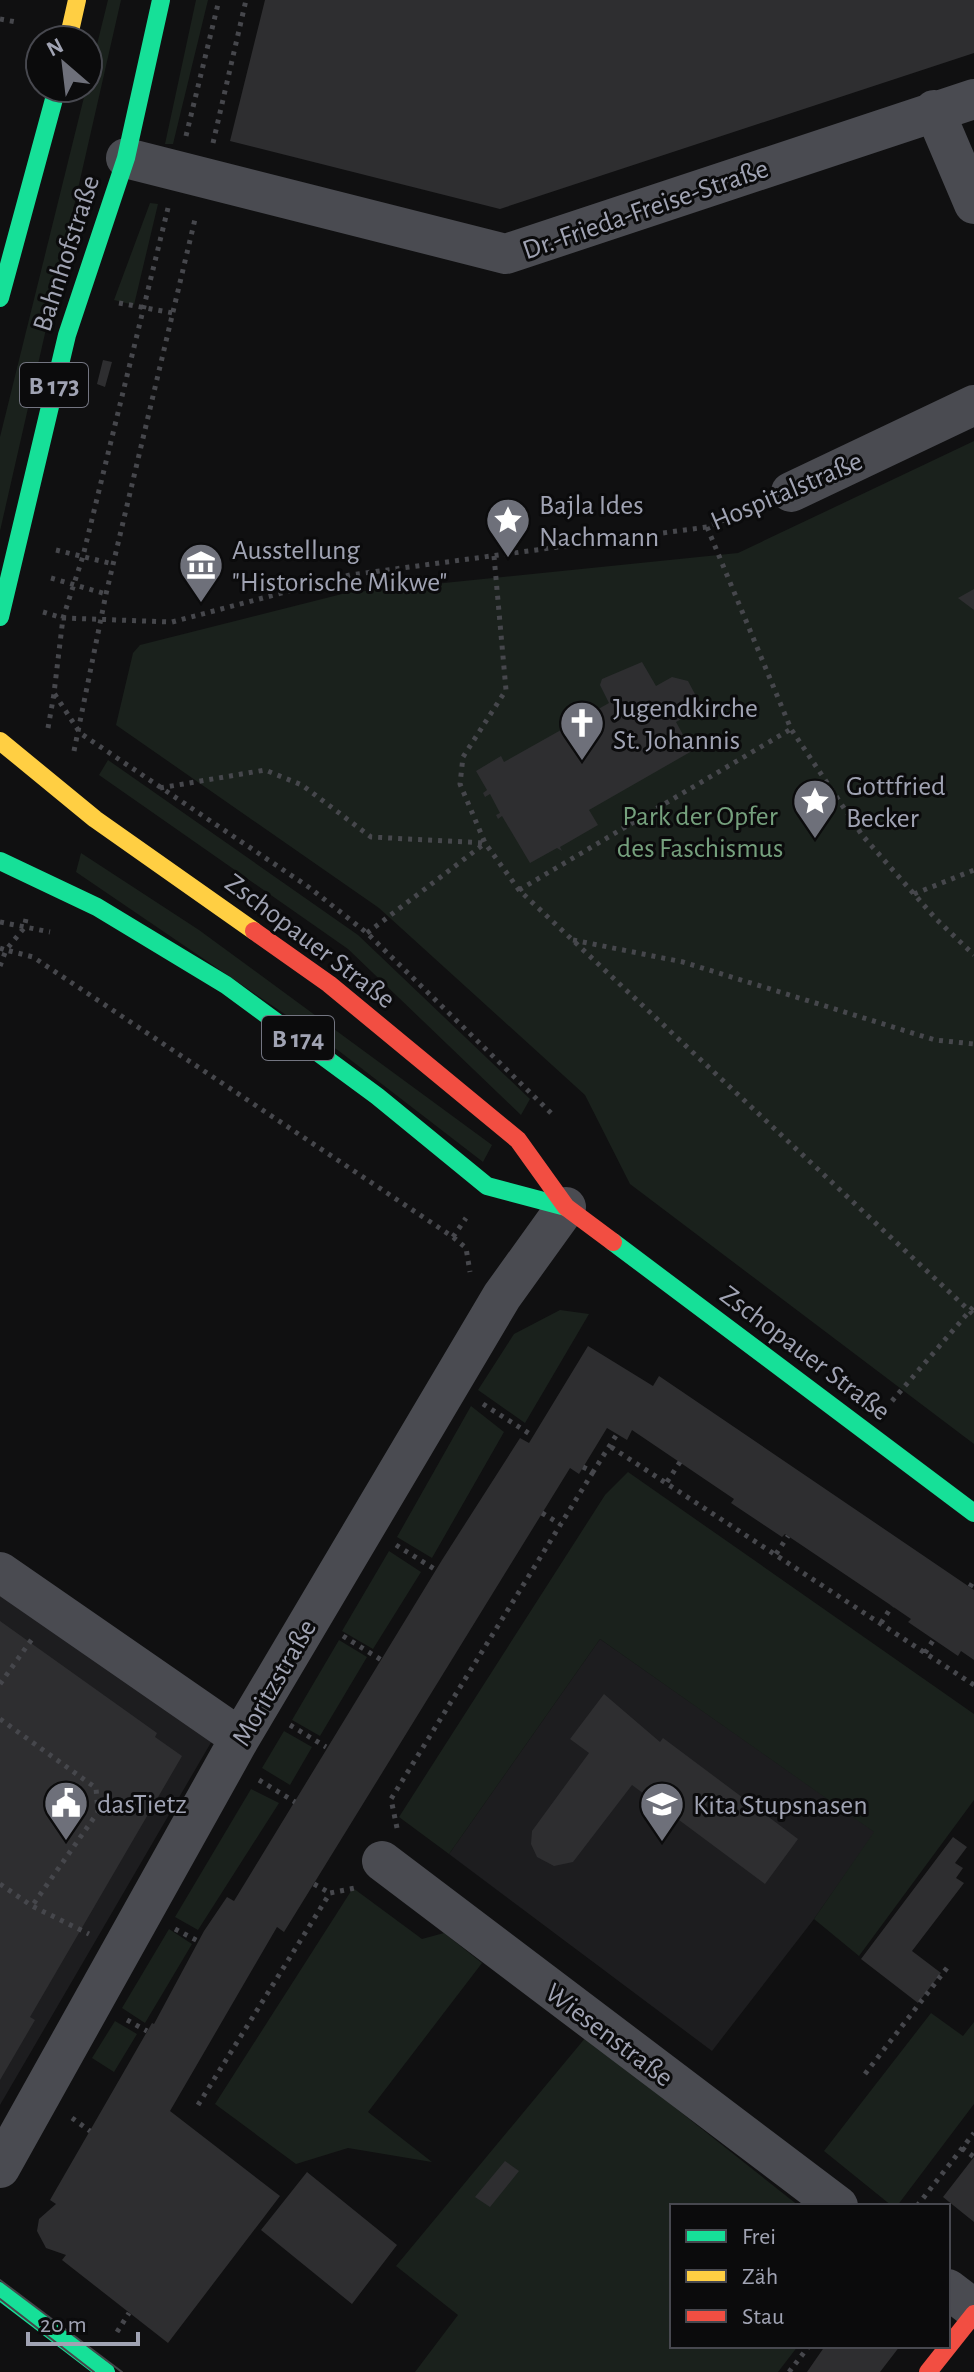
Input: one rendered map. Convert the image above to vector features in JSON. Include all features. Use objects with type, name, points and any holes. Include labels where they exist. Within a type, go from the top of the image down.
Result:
[{"type":"main road","points":[[72,24],[77,0]]},
{"type":"main road","name":"Bahnhofstraße","points":[[0,617],[67,335],[126,158],[161,0]]},
{"type":"main road","name":"Bahnhofstraße","points":[[0,298],[53,104]]},
{"type":"main road","name":"Zschopauer Straße","points":[[0,741],[95,819],[329,984],[518,1140],[566,1207],[974,1513]]},
{"type":"main road","name":"Zschopauer Straße","points":[[0,861],[97,907],[226,985],[377,1096],[487,1186],[566,1207]]},
{"type":"main road","points":[[0,2291],[106,2372]]},
{"type":"main road","points":[[950,2343],[974,2311]]},
{"type":"main road","points":[[928,2372],[946,2348]]},
{"type":"street","name":"Dr.-Frieda-Freise-Straße","points":[[126,158],[506,254],[974,99]]},
{"type":"street","points":[[934,110],[974,204]]},
{"type":"street","name":"Hospitalstraße","points":[[791,492],[974,405]]},
{"type":"street","name":"Moritzstraße","points":[[0,2168],[240,1738],[502,1296],[566,1207]]},
{"type":"street","points":[[0,1572],[240,1738]]},
{"type":"street","name":"Wiesenstraße","points":[[382,1861],[835,2204]]},
{"type":"street","points":[[950,2291],[974,2311]]},
{"type":"path","points":[[80,733],[106,594],[173,313],[191,174],[219,0]]},
{"type":"path","points":[[246,0],[191,174],[143,307],[83,556],[63,618],[54,693],[80,733],[310,888],[367,933],[485,843]]},
{"type":"path","points":[[0,19],[16,22]]},
{"type":"path","points":[[116,302],[173,313]]},
{"type":"path","name":"Hospitalstraße","points":[[63,618],[172,622],[350,575],[707,527],[791,492]]},
{"type":"path","points":[[707,527],[791,729],[862,835],[974,955]]},
{"type":"path","points":[[54,550],[113,564]]},
{"type":"path","points":[[494,556],[506,690],[463,757],[460,784],[485,843],[519,890],[571,940],[972,1311],[864,1432]]},
{"type":"path","points":[[74,584],[106,594]]},
{"type":"path","points":[[519,890],[791,729]]},
{"type":"path","points":[[159,788],[265,770],[302,785],[371,837],[485,843]]},
{"type":"path","points":[[914,894],[974,870]]},
{"type":"path","points":[[0,922],[24,928],[3,949],[0,966]]},
{"type":"path","points":[[571,940],[683,962],[935,1040],[974,1044]]},
{"type":"path","points":[[3,949],[33,957],[46,965],[453,1237],[466,1248],[471,1276],[502,1296]]},
{"type":"path","points":[[450,1382],[533,1436]]},
{"type":"path","points":[[314,1884],[330,1893],[367,1886],[398,1835],[391,1799],[617,1434]]},
{"type":"path","points":[[611,1447],[974,1685]]},
{"type":"path","points":[[667,1482],[680,1462]]},
{"type":"path","points":[[583,1467],[593,1472]]},
{"type":"path","points":[[542,1513],[560,1524]]},
{"type":"path","points":[[776,1554],[788,1536]]},
{"type":"path","points":[[970,1587],[974,1580]]},
{"type":"path","points":[[881,1623],[892,1606]]},
{"type":"path","points":[[925,1653],[934,1639]]},
{"type":"path","points":[[0,1684],[30,1642]]},
{"type":"path","points":[[0,1719],[96,1788],[98,1812],[32,1906]]},
{"type":"path","points":[[0,1884],[32,1906],[81,1929]]},
{"type":"path","points":[[198,2105],[330,1893]]},
{"type":"path","points":[[865,2074],[950,1964]]},
{"type":"path","points":[[919,2204],[974,2133]]},
{"type":"path","points":[[962,2148],[974,2157]]},
{"type":"path","points":[[789,2372],[807,2348]]},
{"type":"shaded area","name":"dasTietz","points":[[0,1557],[227,1715],[0,2105]]},
{"type":"shaded area","name":"Kita Stupsnasen","points":[[600,1639],[875,1832],[814,1919],[712,2051],[449,1854]]},
{"type":"green space","points":[[108,0],[121,0],[104,75],[104,24]]},
{"type":"green space","points":[[196,0],[208,0],[173,144],[165,144]]},
{"type":"green space","points":[[82,104],[97,104],[0,531],[0,437]]},
{"type":"green space","points":[[150,203],[158,204],[134,305],[114,300]]},
{"type":"green space","name":"Park der Opfer des Faschismus","points":[[974,441],[974,1444],[630,1184],[585,1095],[379,908],[116,725],[133,653],[140,645],[346,593],[738,553]]},
{"type":"green space","points":[[108,760],[358,935],[530,1099],[521,1115],[348,949],[99,775]]},
{"type":"green space","points":[[81,853],[199,930],[492,1145],[483,1162],[339,1051],[76,872]]},
{"type":"green space","points":[[560,1310],[589,1314],[525,1423],[478,1390],[514,1334]]},
{"type":"green space","points":[[471,1406],[504,1432],[432,1558],[397,1537]]},
{"type":"green space","points":[[628,1472],[974,1714],[974,1800],[859,1956],[814,1919],[874,1832],[600,1639],[449,1854],[399,1817],[605,1495]]},
{"type":"green space","points":[[389,1551],[421,1572],[373,1649],[342,1631]]},
{"type":"green space","points":[[339,1640],[367,1657],[320,1736],[292,1720]]},
{"type":"green space","points":[[284,1731],[312,1747],[290,1785],[262,1768]]},
{"type":"green space","points":[[251,1789],[279,1803],[198,1930],[175,1917]]},
{"type":"green space","points":[[353,1888],[422,1939],[444,1933],[482,1963],[368,2112],[432,2162],[348,2148],[296,2164],[215,2104]]},
{"type":"green space","points":[[169,1929],[192,1944],[145,2023],[122,2008]]},
{"type":"green space","points":[[931,2013],[963,2036],[974,2022],[974,2104],[899,2204],[890,2204],[824,2151]]},
{"type":"green space","points":[[115,2021],[137,2034],[114,2072],[92,2058]]},
{"type":"green space","points":[[586,2037],[796,2204],[670,2204],[670,2348],[796,2348],[778,2372],[415,2372],[458,2315],[396,2266]]},
{"type":"building","points":[[265,0],[974,0],[974,53],[500,209],[230,141]]},
{"type":"building","points":[[103,360],[112,362],[105,387],[97,384]]},
{"type":"building","points":[[974,589],[974,610],[958,598]]},
{"type":"building","name":"Jugendkirche St. Johannis","points":[[642,662],[656,686],[672,677],[688,681],[696,696],[692,713],[676,722],[692,751],[589,810],[598,825],[560,847],[562,851],[557,848],[530,863],[502,816],[498,819],[496,815],[500,813],[490,794],[485,797],[483,793],[487,790],[476,771],[501,756],[504,762],[609,703],[600,685],[602,679]]},
{"type":"building","points":[[588,1346],[653,1386],[659,1376],[974,1590],[974,1660],[961,1651],[958,1656],[908,1622],[911,1619],[785,1534],[782,1537],[731,1503],[734,1499],[632,1430],[627,1440],[607,1428],[579,1474],[570,1468],[284,1932],[277,1927],[170,2111],[280,2196],[168,2343],[62,2260],[66,2255],[46,2248],[37,2231],[39,2219],[56,2204],[50,2200],[154,2024],[204,1931],[227,1897],[234,1901],[442,1560],[520,1438],[529,1443]]},
{"type":"building","name":"dasTietz","points":[[0,1621],[157,1733],[155,1737],[182,1756],[30,2017],[35,2020],[0,2080]]},
{"type":"building","points":[[604,1694],[660,1742],[663,1738],[798,1839],[765,1884],[632,1785],[573,1862],[554,1866],[537,1857],[531,1844],[532,1831],[589,1753],[570,1739]]},
{"type":"building","points":[[953,1837],[967,1847],[955,1863],[963,1868],[956,1878],[964,1883],[912,1951],[941,1973],[918,2003],[861,1959]]},
{"type":"building","points":[[974,2157],[974,2222],[943,2197]]},
{"type":"building","points":[[505,2161],[519,2171],[490,2207],[475,2197]]},
{"type":"building","points":[[307,2172],[397,2245],[352,2304],[261,2230]]},
{"type":"building","points":[[824,2348],[898,2348],[880,2372],[807,2372]]},
{"type":"tram line","points":[[0,2280],[122,2372]]},
{"type":"tram line","points":[[0,2299],[94,2372]]},
{"type":"traffic: fast","points":[[0,617],[67,335],[126,158],[161,0]]},
{"type":"traffic: fast","points":[[0,298],[53,104]]},
{"type":"traffic: fast","points":[[0,861],[97,907],[226,985],[377,1096],[487,1186],[566,1207]]},
{"type":"traffic: fast","points":[[613,1242],[974,1513]]},
{"type":"traffic: fast","points":[[0,2291],[106,2372]]},
{"type":"traffic: slow","points":[[72,24],[77,0]]},
{"type":"traffic: slow","points":[[0,741],[95,819],[254,931]]},
{"type":"traffic: jam","points":[[254,931],[329,984],[518,1140],[566,1207],[613,1242]]},
{"type":"traffic: jam","points":[[950,2344],[974,2314]]},
{"type":"traffic: jam","points":[[928,2372],[947,2348]]},
{"type":"place","name":"Bajla Ides Nachmann","points":[[508,559]]},
{"type":"place","name":"Ausstellung \"Historische Mikwe\"","points":[[201,604]]},
{"type":"place","name":"Jugendkirche St. Johannis","points":[[582,762]]},
{"type":"place","name":"Gottfried Becker","points":[[815,840]]},
{"type":"place","name":"dasTietz","points":[[66,1842]]},
{"type":"place","name":"Kita Stupsnasen","points":[[662,1843]]}]
